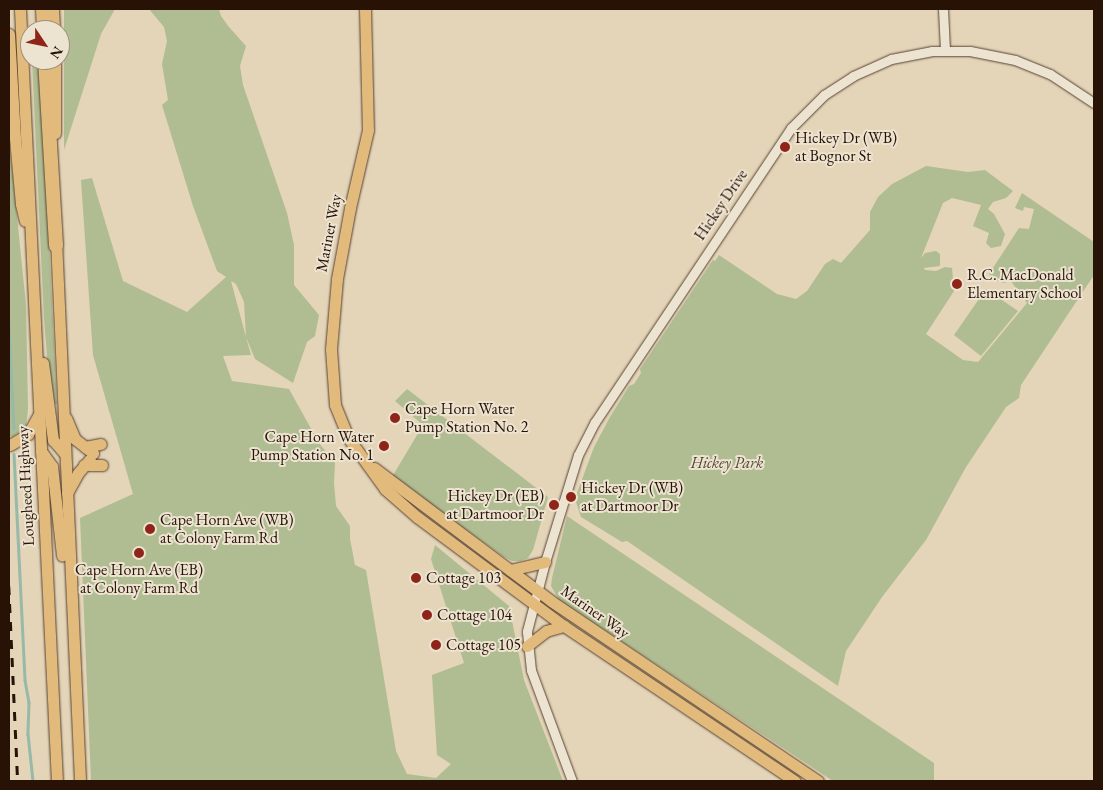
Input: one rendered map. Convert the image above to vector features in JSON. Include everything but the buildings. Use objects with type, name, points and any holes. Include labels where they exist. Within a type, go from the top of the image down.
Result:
[{"type":"highway","points":[[46,70],[56,246]]},
{"type":"main road","name":"Lougheed Highway","points":[[22,9],[30,242],[57,781]]},
{"type":"main road","name":"Mariner Way","points":[[365,9],[369,101],[368,135],[350,208],[337,279],[331,349],[335,405],[347,436],[386,489],[401,504],[564,626],[795,781]]},
{"type":"main road","points":[[9,34],[13,119],[21,204],[30,242]]},
{"type":"main road","points":[[55,70],[56,246],[80,781]]},
{"type":"main road","points":[[34,305],[40,333],[52,439],[56,447],[64,454]]},
{"type":"main road","points":[[62,407],[74,438],[102,464]]},
{"type":"main road","points":[[10,445],[28,434],[39,414]]},
{"type":"main road","points":[[41,451],[52,466],[73,636]]},
{"type":"main road","points":[[66,494],[74,477],[91,454]]},
{"type":"main road","name":"Mariner Way","points":[[363,458],[537,590],[818,781]]},
{"type":"main road","points":[[510,570],[545,562]]},
{"type":"main road","points":[[527,646],[546,631],[564,626]]},
{"type":"street","points":[[943,9],[945,50]]},
{"type":"street","name":"Hickey Drive","points":[[572,781],[536,686],[527,646],[528,624],[533,603],[578,454],[591,429],[791,128],[824,95],[864,70],[906,55],[945,50],[981,52],[1022,62],[1058,79],[1094,103]]},
{"type":"green space","points":[[64,9],[115,9],[101,34],[64,150],[64,70],[70,70],[70,20],[64,20]]},
{"type":"green space","points":[[149,9],[219,9],[221,16],[229,27],[246,46],[240,66],[243,85],[287,213],[294,245],[294,285],[319,315],[315,336],[307,342],[293,383],[255,359],[246,337],[251,355],[223,356],[232,381],[289,389],[319,443],[335,463],[336,506],[350,526],[350,539],[355,565],[366,570],[396,751],[407,774],[436,778],[451,764],[437,755],[432,675],[464,663],[431,559],[435,545],[509,606],[524,680],[563,781],[91,781],[80,518],[133,494],[93,355],[81,180],[92,178],[123,281],[187,312],[226,277],[217,271],[193,206],[162,105],[168,100],[162,64],[167,41],[164,27]],"holes":[[[231,281],[236,284],[244,302],[246,337]]]},
{"type":"green space","points":[[32,70],[40,70],[57,404],[51,404],[44,319]]},
{"type":"green space","points":[[9,138],[26,305],[28,409],[26,428],[12,437],[9,436]]},
{"type":"green space","name":"Hickey Park","points":[[926,166],[968,172],[985,170],[1013,191],[1006,198],[993,202],[988,209],[994,214],[1005,234],[1001,246],[991,248],[986,243],[989,233],[973,226],[981,205],[952,198],[943,203],[921,258],[925,253],[936,251],[940,254],[940,266],[924,268],[925,270],[936,271],[945,267],[952,268],[954,291],[926,334],[963,360],[978,362],[1027,303],[1010,280],[1004,283],[995,280],[989,274],[1019,228],[1029,229],[1034,209],[1024,207],[1023,211],[1015,208],[1022,193],[1094,242],[1094,275],[1021,385],[1019,398],[1006,407],[966,467],[926,540],[882,597],[846,651],[838,686],[627,541],[622,542],[581,517],[576,502],[577,493],[594,447],[610,417],[629,386],[634,384],[641,373],[640,369],[713,260],[715,261],[719,255],[777,294],[796,299],[807,291],[825,264],[833,259],[841,263],[870,230],[870,212],[878,197],[892,184]]},
{"type":"green space","points":[[986,289],[1018,311],[981,356],[954,335]]},
{"type":"green space","points":[[407,389],[548,497],[533,550],[528,558],[512,561],[504,557],[392,477],[423,425],[395,401]]},
{"type":"green space","points":[[567,516],[934,763],[934,781],[833,781],[559,600],[551,586]]},
{"type":"waterway","points":[[9,327],[14,429]]},
{"type":"waterway","points":[[14,454],[25,680],[29,703],[28,734],[33,781]]},
{"type":"railway","points":[[9,586],[18,781]]},
{"type":"place","name":"Hickey Dr (WB) at Bognor St","points":[[785,147]]},
{"type":"place","name":"R.C. MacDonald Elementary School","points":[[957,284]]},
{"type":"place","name":"Cape Horn Water Pump Station No. 2","points":[[395,418]]},
{"type":"place","name":"Cape Horn Water Pump Station No. 1","points":[[384,446]]},
{"type":"place","name":"Hickey Dr (WB) at Dartmoor Dr","points":[[571,497]]},
{"type":"place","name":"Hickey Dr (EB) at Dartmoor Dr","points":[[554,505]]},
{"type":"place","name":"Cape Horn Ave (WB) at Colony Farm Rd","points":[[150,529]]},
{"type":"place","name":"Cape Horn Ave (EB) at Colony Farm Rd","points":[[139,553]]},
{"type":"place","name":"Cottage 103","points":[[416,578]]},
{"type":"place","name":"Cottage 104","points":[[427,615]]},
{"type":"place","name":"Cottage 105","points":[[436,645]]}]
